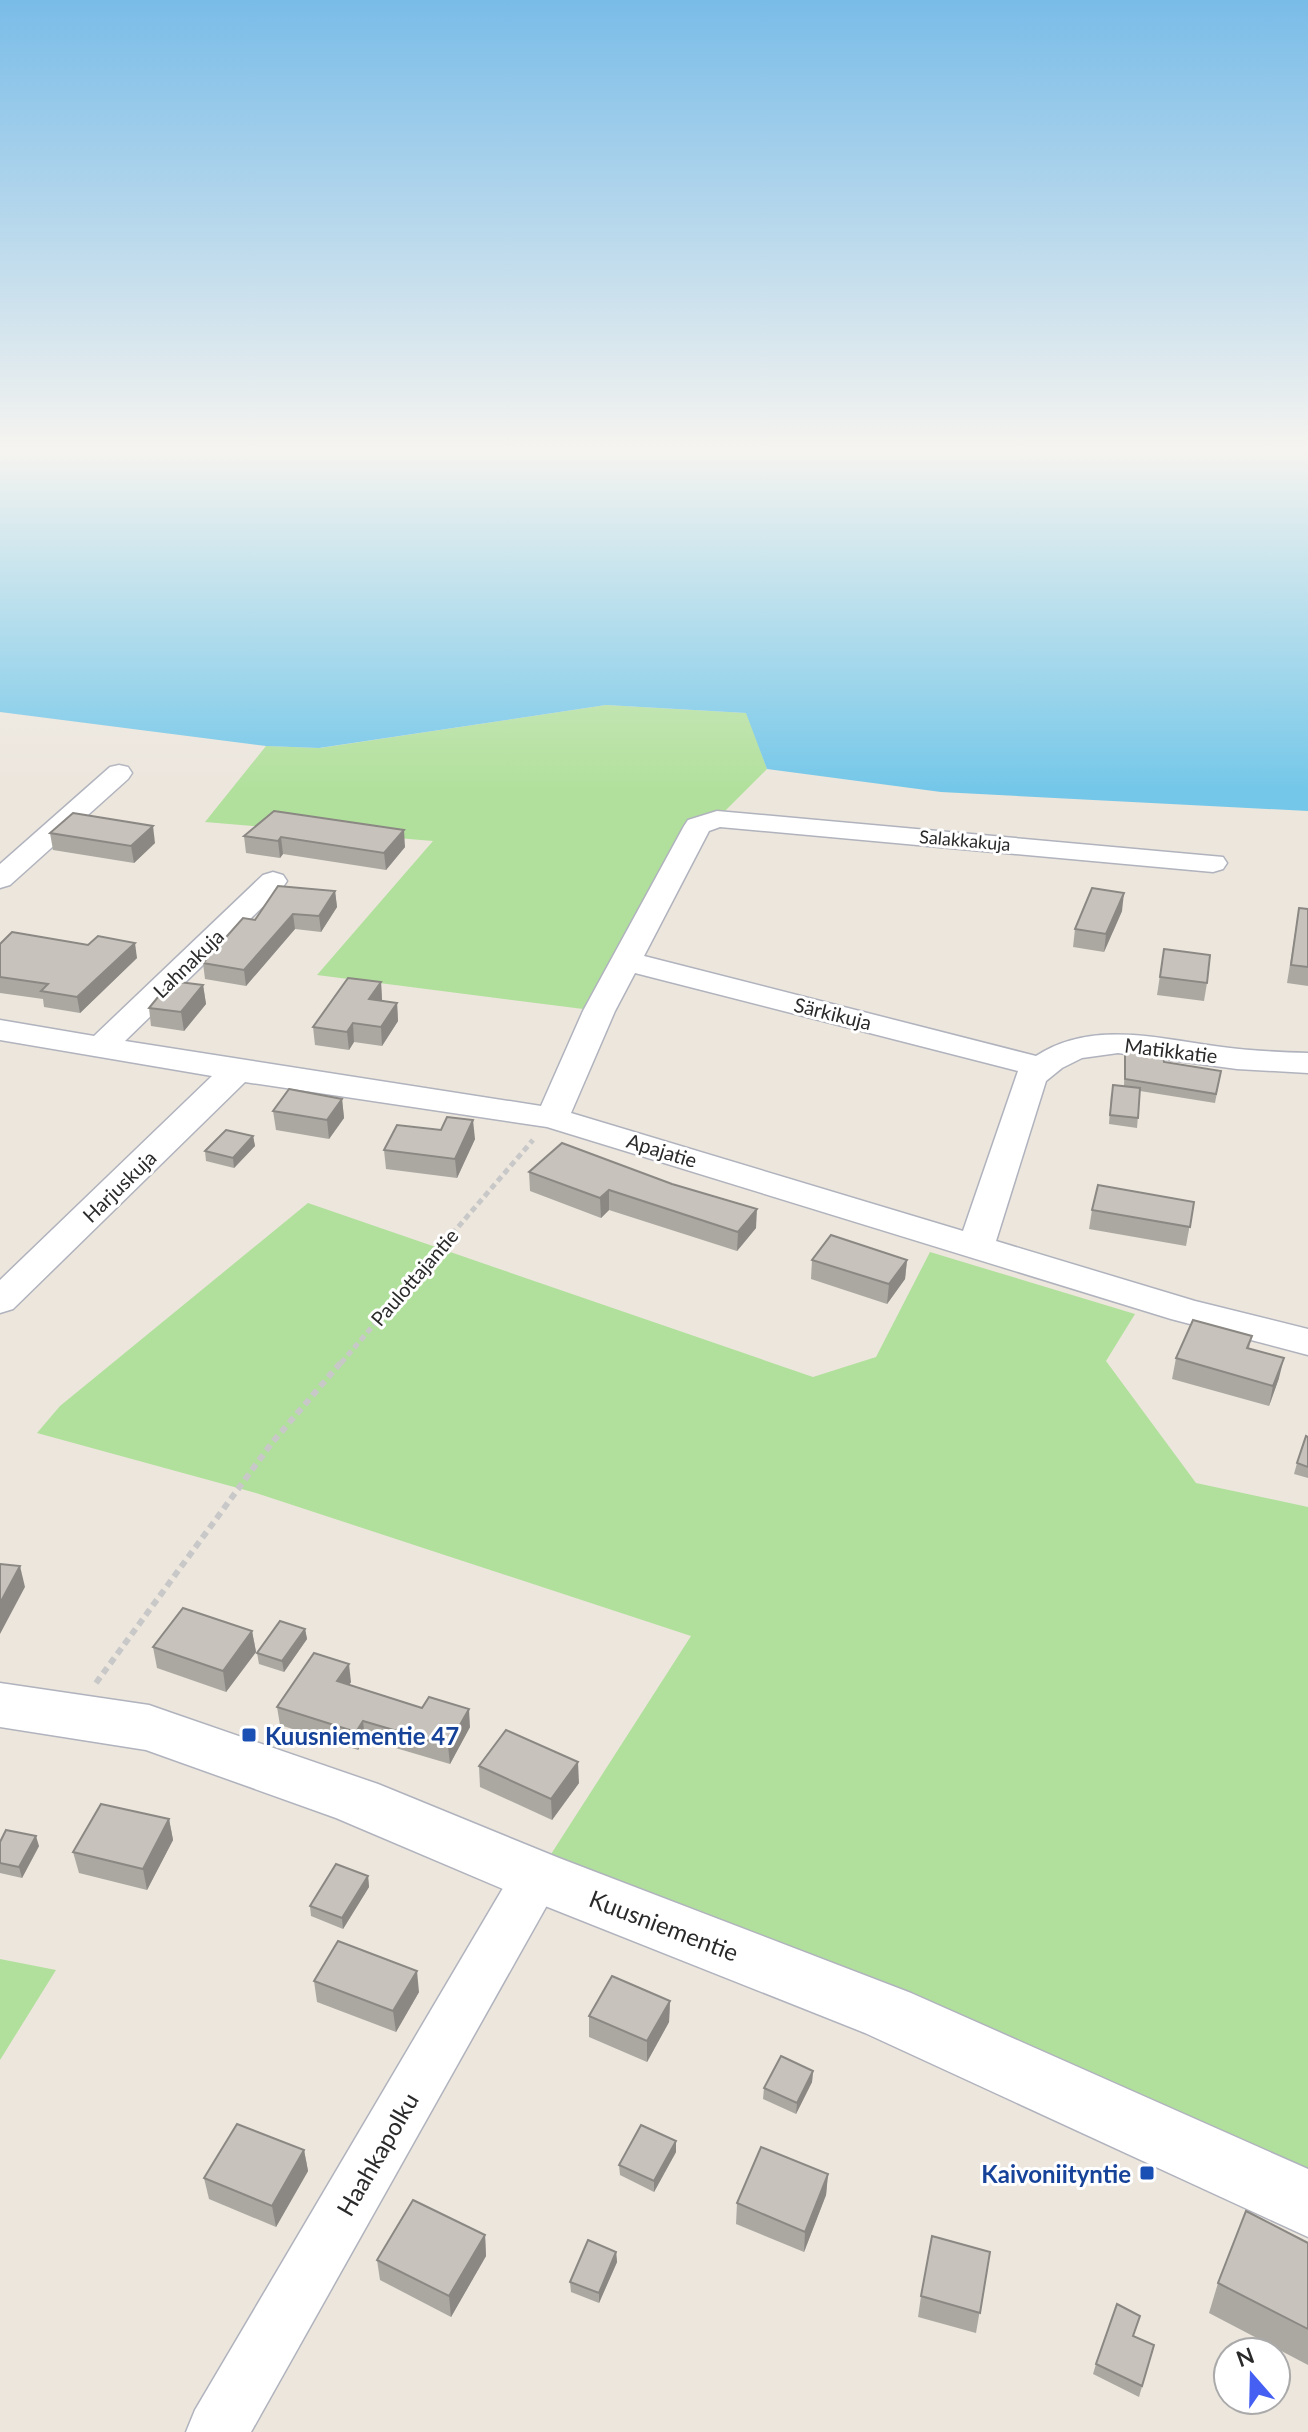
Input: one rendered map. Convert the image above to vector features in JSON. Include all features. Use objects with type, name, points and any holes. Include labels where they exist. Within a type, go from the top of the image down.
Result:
[{"type":"street","points":[[0,879],[119,773]]},
{"type":"street","name":"Salakkakuja","points":[[626,961],[698,826],[717,819],[1213,863]]},
{"type":"street","name":"Lahnakuja","points":[[103,1045],[273,881]]},
{"type":"street","points":[[552,1118],[599,1011],[626,961]]},
{"type":"street","name":"Särkikuja","points":[[626,961],[1040,1067]]},
{"type":"street","name":"Apajatie","points":[[0,1030],[552,1118],[1184,1310],[1308,1342]]},
{"type":"street","name":"Matikkatie","points":[[1040,1067],[1053,1058],[1083,1047],[1118,1043],[1218,1057],[1308,1063]]},
{"type":"street","points":[[976,1247],[1031,1077],[1040,1067]]},
{"type":"street","name":"Harjuskuja","points":[[0,1301],[238,1070]]},
{"type":"street","name":"Kuusniementie","points":[[0,1705],[149,1728],[357,1801],[537,1876],[888,2013],[1308,2204]]},
{"type":"street","name":"Haahkapolku","points":[[217,2432],[537,1876]]},
{"type":"path","name":"Paulottajantie","points":[[72,1716],[271,1444],[552,1118]]},
{"type":"green space","points":[[606,705],[747,713],[767,769],[717,819],[698,826],[599,1011],[317,975],[433,841],[205,822],[266,746],[320,748]]},
{"type":"green space","points":[[308,1203],[813,1377],[876,1357],[930,1252],[1135,1314],[1106,1361],[1196,1483],[1308,1507],[1308,2204],[537,1876],[691,1636],[256,1493],[37,1433],[60,1406]]},
{"type":"green space","points":[[0,1959],[56,1970],[0,2060]]},
{"type":"water","points":[[0,563],[1308,563],[1308,811],[941,792],[767,769],[746,713],[606,705],[319,748],[266,746],[0,712]]},
{"type":"building","points":[[274,811],[404,830],[384,853],[281,837],[278,841],[244,836]]},
{"type":"building","points":[[73,813],[153,826],[131,846],[50,833]]},
{"type":"building","points":[[278,886],[335,891],[319,916],[293,914],[244,970],[203,963],[243,918],[255,920]]},
{"type":"building","points":[[1092,888],[1124,893],[1106,934],[1075,929]]},
{"type":"building","points":[[1299,908],[1308,909],[1308,967],[1291,965]]},
{"type":"building","points":[[12,932],[88,945],[98,936],[135,943],[77,997],[41,991],[48,984],[0,977],[0,944]]},
{"type":"building","points":[[1164,949],[1210,955],[1207,983],[1160,977]]},
{"type":"building","points":[[348,978],[381,982],[369,999],[397,1003],[381,1027],[353,1023],[347,1032],[313,1027]]},
{"type":"building","points":[[171,981],[203,985],[181,1012],[149,1008]]},
{"type":"building","points":[[1125,1047],[1163,1053],[1164,1062],[1221,1071],[1216,1094],[1125,1079]]},
{"type":"building","points":[[1113,1085],[1140,1088],[1138,1118],[1110,1115]]},
{"type":"building","points":[[289,1089],[342,1099],[327,1120],[273,1111]]},
{"type":"building","points":[[447,1117],[473,1120],[455,1159],[384,1150],[397,1125],[441,1130]]},
{"type":"building","points":[[226,1130],[253,1136],[233,1158],[205,1151]]},
{"type":"building","points":[[562,1143],[672,1184],[757,1209],[738,1232],[609,1190],[600,1198],[529,1172]]},
{"type":"building","points":[[1098,1185],[1194,1202],[1190,1227],[1092,1210]]},
{"type":"building","points":[[831,1235],[907,1260],[889,1284],[812,1260]]},
{"type":"building","points":[[1193,1320],[1252,1336],[1247,1348],[1284,1358],[1273,1386],[1176,1358]]},
{"type":"building","points":[[1308,1437],[1308,1467],[1297,1463]]},
{"type":"building","points":[[0,1564],[20,1566],[0,1603]]},
{"type":"building","points":[[183,1608],[252,1631],[223,1671],[153,1647]]},
{"type":"building","points":[[280,1621],[305,1629],[282,1661],[257,1653]]},
{"type":"building","points":[[314,1653],[349,1664],[337,1681],[422,1708],[429,1697],[469,1709],[448,1746],[363,1721],[356,1732],[277,1707]]},
{"type":"building","points":[[506,1730],[578,1762],[551,1799],[479,1766]]},
{"type":"building","points":[[101,1804],[169,1819],[143,1869],[73,1852]]},
{"type":"building","points":[[6,1830],[36,1836],[19,1867],[0,1863],[0,1842]]},
{"type":"building","points":[[336,1864],[368,1876],[342,1918],[310,1906]]},
{"type":"building","points":[[338,1941],[417,1971],[393,2011],[314,1981]]},
{"type":"building","points":[[612,1976],[670,2001],[647,2041],[589,2016]]},
{"type":"building","points":[[781,2056],[813,2071],[797,2103],[764,2088]]},
{"type":"building","points":[[237,2124],[304,2150],[272,2206],[204,2178]]},
{"type":"building","points":[[641,2125],[676,2141],[654,2181],[619,2165]]},
{"type":"building","points":[[761,2147],[828,2174],[805,2232],[737,2203]]},
{"type":"building","points":[[413,2200],[485,2235],[449,2296],[377,2260]]},
{"type":"building","points":[[1246,2211],[1308,2243],[1308,2329],[1218,2283]]},
{"type":"building","points":[[932,2236],[990,2252],[980,2313],[921,2296]]},
{"type":"building","points":[[588,2240],[616,2252],[599,2293],[570,2282]]},
{"type":"building","points":[[1117,2304],[1140,2316],[1133,2336],[1154,2345],[1142,2386],[1096,2364]]},
{"type":"place","name":"Kuusniementie 47","points":[[249,1735]]},
{"type":"place","name":"Kaivoniityntie","points":[[1147,2173]]}]
